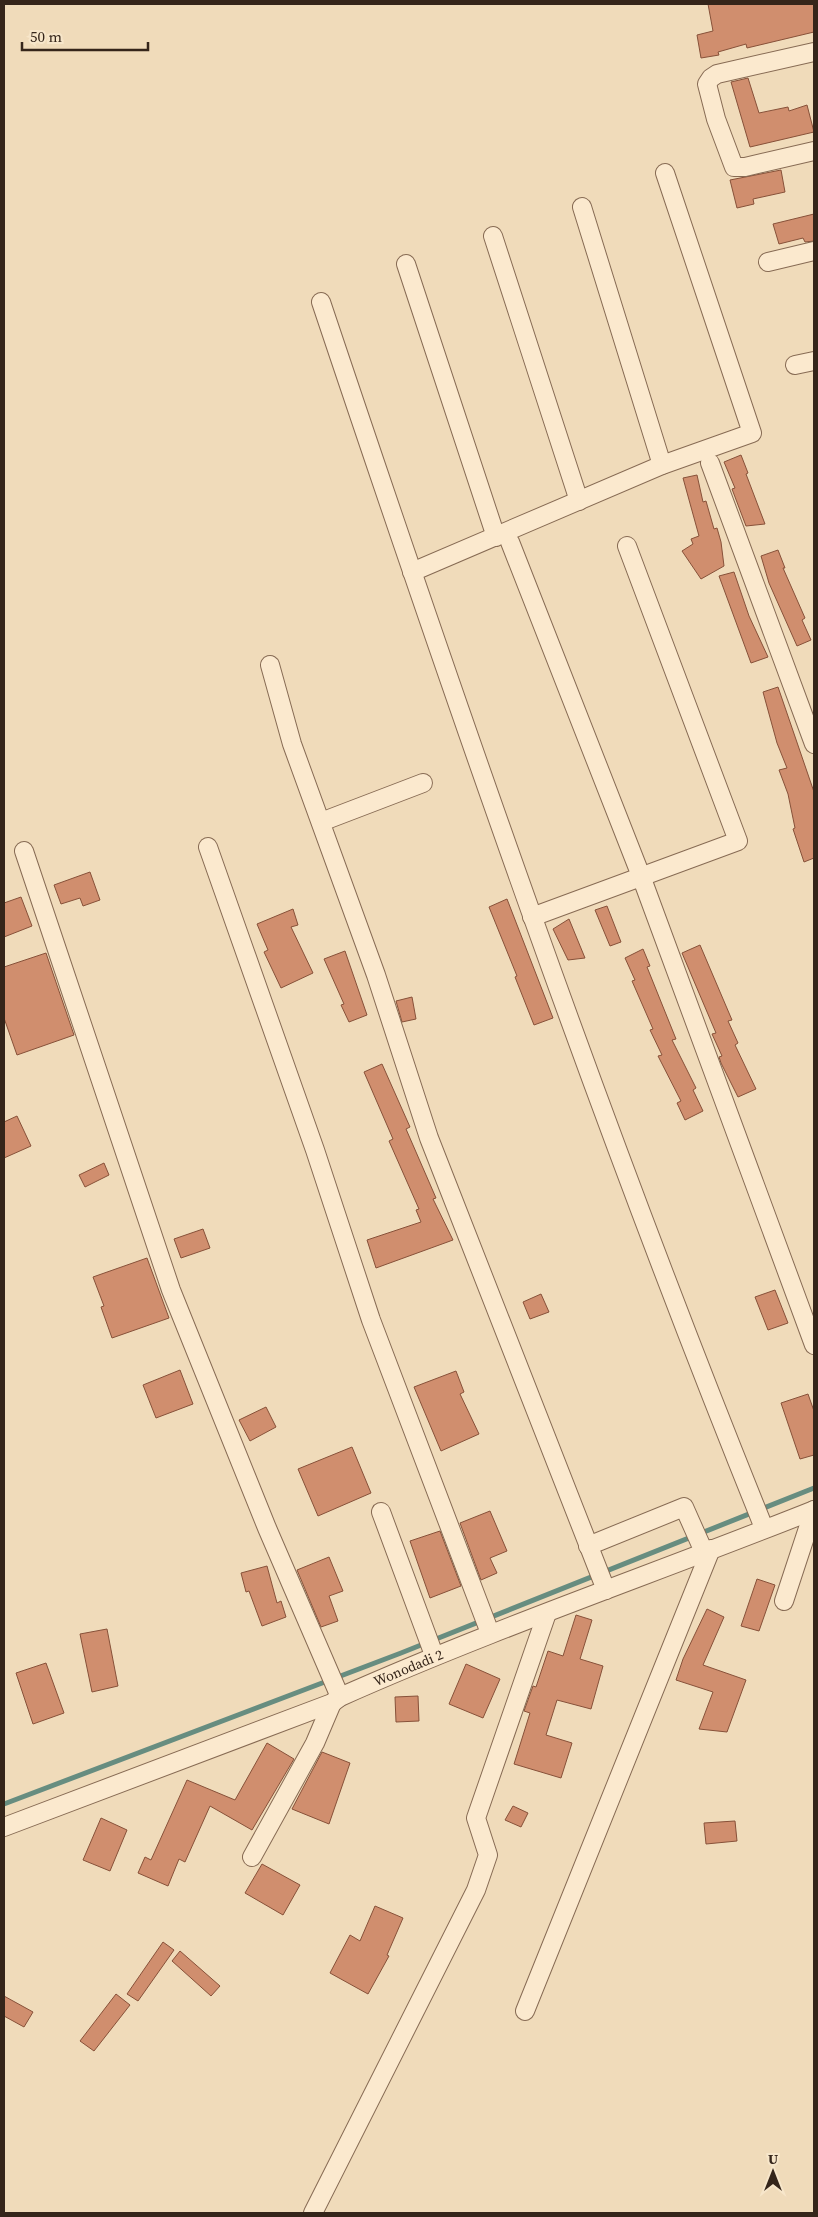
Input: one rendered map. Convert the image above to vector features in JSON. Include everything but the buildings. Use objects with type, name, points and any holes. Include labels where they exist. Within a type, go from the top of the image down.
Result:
[{"type":"street","points":[[814,52],[717,74],[707,84],[716,120],[734,167],[745,167],[814,151]]},
{"type":"street","points":[[412,572],[503,540],[579,501],[662,465],[752,433],[665,173]]},
{"type":"street","points":[[582,207],[662,465]]},
{"type":"street","points":[[493,236],[579,501]]},
{"type":"street","points":[[768,262],[814,252]]},
{"type":"street","points":[[406,264],[503,540],[641,876],[814,1345]]},
{"type":"street","points":[[321,302],[412,572],[532,917],[661,1268],[760,1518]]},
{"type":"street","points":[[796,365],[814,361]]},
{"type":"street","points":[[710,463],[814,744]]},
{"type":"street","points":[[532,917],[738,841],[627,546]]},
{"type":"street","points":[[270,665],[292,744],[376,975],[429,1138],[604,1586]]},
{"type":"street","points":[[321,822],[423,783]]},
{"type":"street","points":[[208,847],[315,1150],[371,1320],[487,1623]]},
{"type":"street","points":[[24,851],[170,1290],[334,1690],[315,1743],[252,1857]]},
{"type":"street","points":[[525,2011],[701,1543],[684,1507],[588,1546]]},
{"type":"street","points":[[784,1602],[814,1510]]},
{"type":"street","name":"Wonodadi 2","points":[[4,1827],[334,1690],[430,1645],[487,1623],[547,1614],[604,1586],[760,1518],[814,1510]]},
{"type":"street","points":[[381,1512],[430,1645]]},
{"type":"street","points":[[313,2213],[476,1890],[488,1855],[476,1818],[547,1614]]},
{"type":"waterway","points":[[4,1804],[401,1653],[814,1488]]}]
